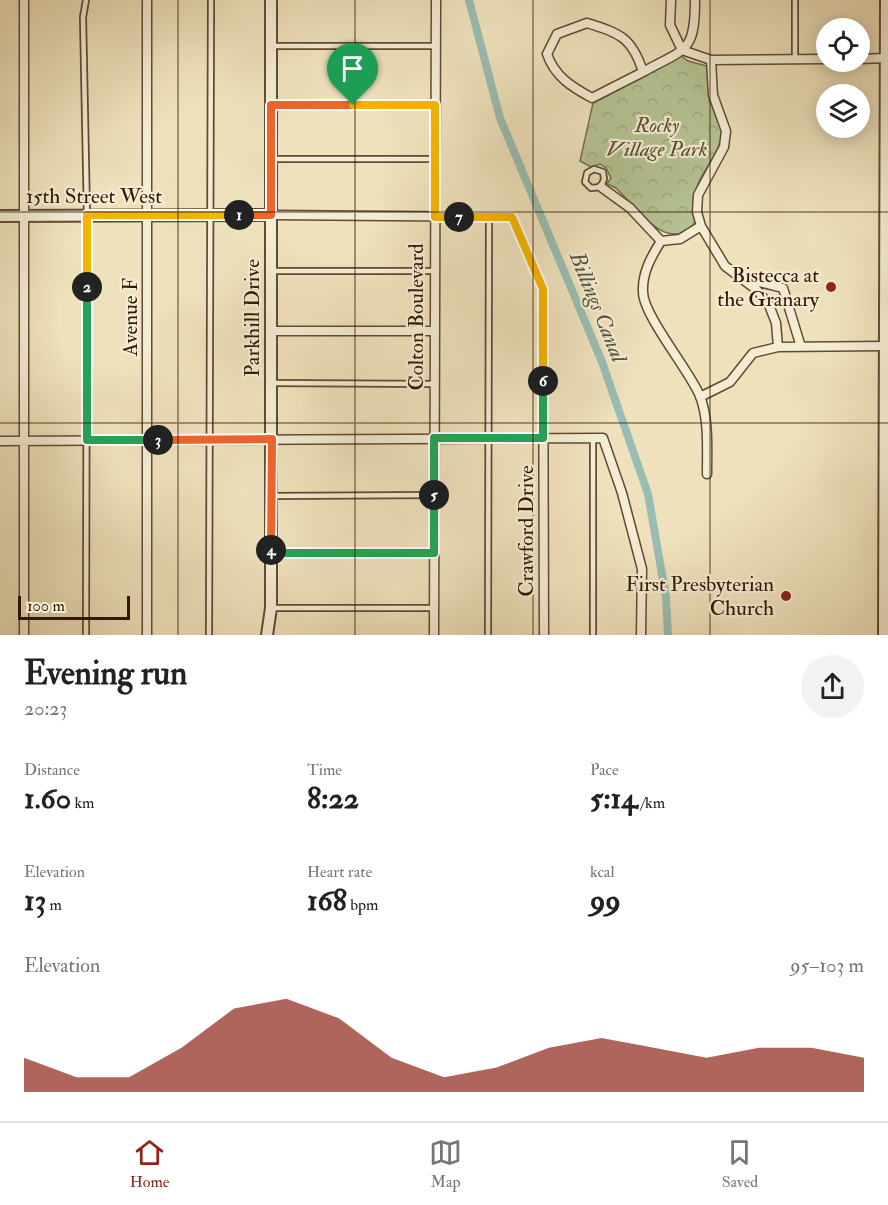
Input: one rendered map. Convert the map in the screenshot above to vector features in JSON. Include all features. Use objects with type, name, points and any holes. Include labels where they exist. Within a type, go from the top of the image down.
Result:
[{"type":"street","points":[[24,0],[24,635]]},
{"type":"street","name":"Avenue F","points":[[147,0],[149,214],[147,635]]},
{"type":"street","name":"Parkhill Drive","points":[[267,635],[271,608],[271,0]]},
{"type":"street","name":"Colton Boulevard","points":[[434,635],[436,0]]},
{"type":"street","points":[[671,0],[670,25],[682,50],[711,60],[816,59]]},
{"type":"street","points":[[643,72],[638,56],[620,34],[587,23],[557,34],[547,54],[552,69],[572,87],[592,98],[643,72],[682,50],[692,38],[694,0]]},
{"type":"street","points":[[884,635],[887,276],[886,0]]},
{"type":"street","points":[[870,59],[886,58]]},
{"type":"street","points":[[711,60],[713,95],[726,131],[724,147],[698,195],[697,212],[701,226],[725,266],[757,290],[769,305],[776,323],[778,347]]},
{"type":"street","points":[[271,105],[435,105]]},
{"type":"street","points":[[602,187],[630,208],[661,241]]},
{"type":"street","name":"15th Street West","points":[[0,216],[149,214],[512,217]]},
{"type":"street","name":"Crawford Drive","points":[[512,217],[543,289],[544,635]]},
{"type":"street","points":[[661,241],[680,239],[701,226]]},
{"type":"street","points":[[661,241],[648,263],[642,294],[658,328],[678,356],[700,397],[708,434],[707,474]]},
{"type":"street","points":[[737,276],[783,288],[801,347]]},
{"type":"street","points":[[271,331],[434,331]]},
{"type":"street","points":[[700,397],[730,382],[753,353],[778,347],[885,346]]},
{"type":"street","points":[[0,441],[603,438],[622,494],[642,569],[641,635]]},
{"type":"street","points":[[271,553],[434,553]]},
{"type":"lane","points":[[86,0],[83,17],[87,215],[86,635]]},
{"type":"lane","points":[[209,635],[211,0]]},
{"type":"lane","points":[[795,0],[795,59]]},
{"type":"lane","points":[[271,45],[435,45]]},
{"type":"lane","points":[[271,159],[435,159]]},
{"type":"lane","points":[[594,169],[603,172],[602,187],[591,188],[585,182],[587,173],[594,169]]},
{"type":"lane","points":[[488,635],[489,217]]},
{"type":"lane","points":[[271,271],[434,271]]},
{"type":"lane","points":[[271,383],[434,384]]},
{"type":"lane","points":[[593,438],[593,635]]},
{"type":"lane","points":[[271,496],[434,495]]},
{"type":"lane","points":[[271,608],[434,608]]},
{"type":"green space","name":"Rocky Village Park","points":[[681,56],[688,61],[707,66],[722,128],[717,151],[698,184],[695,198],[696,222],[685,231],[674,234],[664,232],[653,225],[616,188],[607,184],[611,178],[606,168],[600,164],[591,167],[580,161],[593,103]]},
{"type":"waterway","name":"Billings Canal","points":[[469,0],[500,118],[602,362],[648,494],[666,597],[668,635]]},
{"type":"place","name":"Bistecca at the Granary","points":[[831,287]]},
{"type":"place","name":"First Presbyterian Church","points":[[786,596]]},
{"type":"route","points":[[271,105],[353,105],[435,105],[435,217],[512,217],[543,289],[543,438],[434,438],[434,553],[271,553],[272,439],[87,440],[87,215],[271,215],[271,105]]}]
